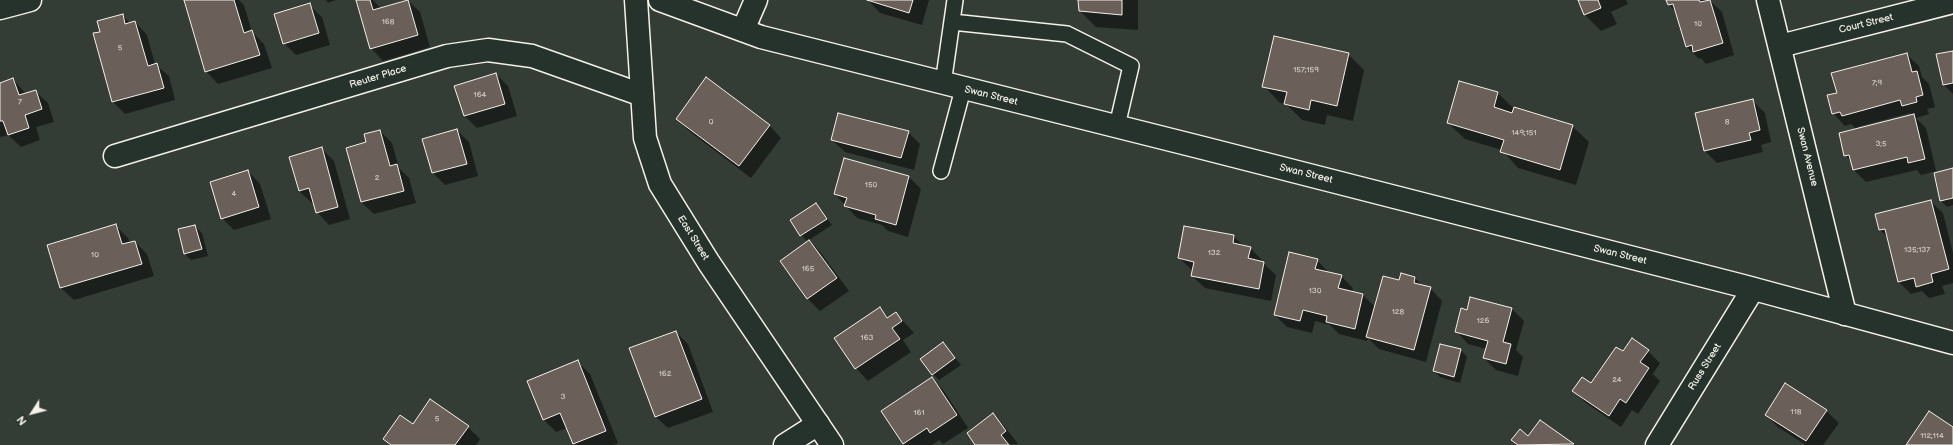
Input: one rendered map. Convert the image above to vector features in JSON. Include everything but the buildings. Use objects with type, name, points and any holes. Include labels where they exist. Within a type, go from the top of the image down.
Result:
[{"type":"main road","points":[[0,8],[30,0]]},
{"type":"main road","name":"East Street","points":[[636,0],[645,138],[660,184],[709,263],[832,445]]},
{"type":"main road","name":"Swan Street","points":[[660,0],[687,5],[761,37],[1117,126],[1753,289],[1953,344]]},
{"type":"main road","points":[[743,30],[756,0]]},
{"type":"main road","name":"Swan Avenue","points":[[1768,0],[1845,314]]},
{"type":"main road","name":"Court Street","points":[[1780,46],[1953,2]]},
{"type":"main road","name":"Reuter Place","points":[[115,156],[447,56],[488,50],[532,56],[642,95]]},
{"type":"main road","name":"Russ Street","points":[[1657,445],[1753,289]]},
{"type":"main road","points":[[785,445],[818,424]]},
{"type":"lane","points":[[941,171],[953,86],[952,22],[955,0]]},
{"type":"lane","points":[[952,22],[1068,34],[1131,66],[1117,126]]}]
